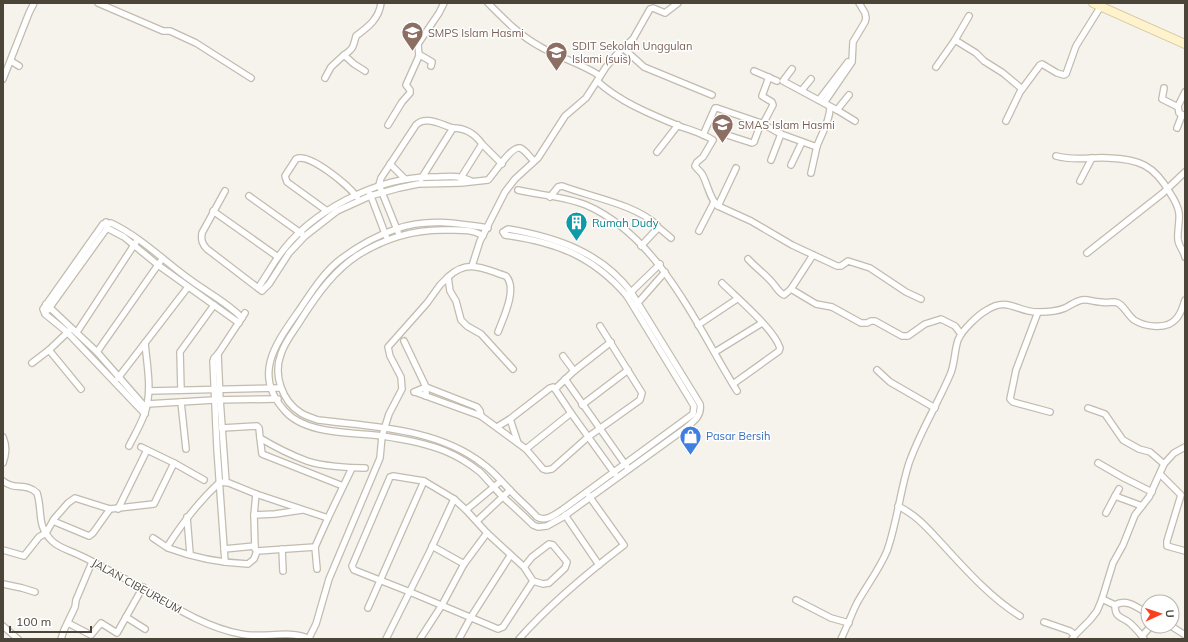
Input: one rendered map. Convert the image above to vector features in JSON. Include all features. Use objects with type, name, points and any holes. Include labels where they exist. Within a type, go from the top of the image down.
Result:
[{"type":"main road","points":[[1093,3],[1185,44]]},
{"type":"street","points":[[3,79],[34,3]]},
{"type":"street","points":[[98,3],[163,31],[173,32],[196,43],[252,78]]},
{"type":"street","points":[[325,78],[331,67],[352,49],[355,44],[356,36],[371,24],[381,3]]},
{"type":"street","points":[[388,125],[402,102],[411,92],[406,85],[420,55],[418,44],[436,18],[444,3]]},
{"type":"street","points":[[481,234],[488,228],[505,192],[515,179],[538,158],[565,116],[586,98],[600,76],[623,48],[633,39],[650,9],[665,13],[678,3]]},
{"type":"street","points":[[821,102],[833,91],[853,60],[853,42],[866,20],[865,13],[859,3]]},
{"type":"street","points":[[489,4],[517,32],[528,40],[559,56],[580,64],[600,76]]},
{"type":"street","points":[[1006,121],[1022,89],[1041,64],[1060,75],[1066,74],[1076,46],[1101,6]]},
{"type":"street","points":[[936,68],[969,16]]},
{"type":"street","points":[[955,40],[976,53],[984,61],[1003,73],[1022,89]]},
{"type":"street","points":[[623,48],[647,69],[712,95]]},
{"type":"street","points":[[344,55],[364,71]]},
{"type":"street","points":[[420,55],[432,62],[431,66]]},
{"type":"street","points":[[11,61],[19,66]]},
{"type":"street","points":[[821,102],[848,62]]},
{"type":"street","points":[[792,69],[783,80],[854,121]]},
{"type":"street","points":[[754,71],[778,81]]},
{"type":"street","points":[[721,133],[752,143],[754,142],[773,104],[762,96],[769,77]]},
{"type":"street","points":[[802,90],[811,79]]},
{"type":"street","points":[[597,82],[626,102],[713,140],[703,158],[697,162],[695,166],[702,174],[716,204],[751,221],[785,242],[839,266],[848,261],[870,268],[906,292],[922,299]]},
{"type":"street","points":[[1164,88],[1162,99],[1178,107]]},
{"type":"street","points":[[1177,128],[1184,116],[1178,112],[1178,107],[1185,92]]},
{"type":"street","points":[[837,110],[849,95]]},
{"type":"street","points":[[810,173],[817,146],[830,115],[830,107]]},
{"type":"street","points":[[703,135],[716,108],[762,124],[781,134],[802,142],[817,146]]},
{"type":"street","points":[[378,185],[390,164],[420,121],[426,120],[461,129],[476,136],[502,164]]},
{"type":"street","points":[[657,152],[678,126]]},
{"type":"street","points":[[418,184],[453,128]]},
{"type":"street","points":[[770,160],[781,134]]},
{"type":"street","points":[[791,165],[802,142]]},
{"type":"street","points":[[461,183],[462,176],[482,144]]},
{"type":"street","points":[[225,191],[202,233],[202,244],[262,291],[265,289],[302,234],[337,211],[382,192],[418,184],[461,183],[488,180],[511,152],[517,148],[521,149],[532,159]]},
{"type":"street","points":[[1056,156],[1067,159],[1129,159],[1146,165],[1158,174],[1168,189],[1178,210],[1180,227],[1178,241],[1185,256]]},
{"type":"street","points":[[326,211],[287,182],[285,176],[296,159],[301,158],[315,163],[333,174],[349,187],[359,201]]},
{"type":"street","points":[[1080,181],[1092,158]]},
{"type":"street","points":[[390,164],[405,179]]},
{"type":"street","points":[[699,232],[736,168]]},
{"type":"street","points":[[1087,253],[1168,189],[1185,172]]},
{"type":"street","points":[[258,288],[278,256],[326,211],[356,195],[378,185],[405,179],[462,176],[471,181]]},
{"type":"street","points":[[378,185],[399,235]]},
{"type":"street","points":[[550,197],[558,187],[562,186],[609,201],[648,218],[671,238]]},
{"type":"street","points":[[368,190],[388,239]]},
{"type":"street","points":[[518,190],[581,204],[593,209],[615,223],[642,246],[660,264],[716,352],[737,391]]},
{"type":"street","points":[[249,196],[302,234]]},
{"type":"street","points":[[213,211],[278,256]]},
{"type":"street","points":[[488,228],[469,224],[442,222],[420,224],[396,229],[358,247],[333,266],[309,294],[277,341],[271,356],[269,372],[272,390],[276,399],[286,412],[293,418],[309,426],[338,432],[382,436],[426,444],[446,452],[468,463],[479,472],[533,525],[538,527],[547,526],[590,498],[686,428],[698,417],[700,404],[629,294],[624,283],[598,260],[555,239],[508,228],[503,232],[505,235],[522,237],[546,243],[579,255],[629,294]]},
{"type":"street","points":[[146,409],[42,309],[48,306],[100,227],[107,225],[124,237],[136,242],[163,259],[235,311],[240,321]]},
{"type":"street","points":[[472,266],[481,234],[481,227]]},
{"type":"street","points":[[642,246],[658,227]]},
{"type":"street","points":[[481,234],[471,231],[444,230],[399,235],[388,239],[358,255],[340,269],[318,293],[285,344],[280,355],[278,379],[286,398],[292,406],[302,414],[318,420],[406,431],[451,445],[482,463],[537,517],[543,520],[562,510],[691,416],[694,410],[694,406],[636,305]]},
{"type":"street","points":[[136,242],[158,265],[240,321]]},
{"type":"street","points":[[77,332],[136,242]]},
{"type":"street","points":[[748,259],[757,269],[771,280],[780,293],[784,295],[791,289],[813,255]]},
{"type":"street","points":[[97,352],[163,259]]},
{"type":"street","points":[[629,294],[660,264]]},
{"type":"street","points":[[310,639],[316,624],[329,578],[380,458],[382,436],[391,409],[403,388],[401,377],[390,356],[388,347],[440,285],[454,271],[465,266],[472,266],[506,276],[509,280],[511,288],[509,301],[498,332]]},
{"type":"street","points":[[636,305],[665,272]]},
{"type":"street","points":[[448,277],[450,291],[456,301],[461,320],[467,326],[481,334],[513,369]]},
{"type":"street","points":[[722,283],[762,323],[780,345],[780,350],[733,384]]},
{"type":"street","points":[[118,378],[188,286]]},
{"type":"street","points":[[791,289],[816,304],[832,307],[861,323],[875,321],[902,336],[911,336],[925,324],[941,318],[955,326],[961,334]]},
{"type":"street","points":[[698,325],[738,299]]},
{"type":"street","points":[[841,639],[858,602],[882,561],[887,548],[911,457],[921,433],[951,374],[956,348],[961,334],[981,314],[993,306],[1000,304],[1010,304],[1038,312],[1061,309],[1081,300],[1116,302],[1120,303],[1130,316],[1140,323],[1164,325],[1170,324],[1177,319],[1185,300]]},
{"type":"street","points":[[181,390],[180,352],[214,304]]},
{"type":"street","points":[[48,306],[97,352],[146,409]]},
{"type":"street","points":[[225,562],[222,428],[217,400],[213,361],[245,312]]},
{"type":"street","points":[[1038,312],[1016,370],[1010,398],[1013,402],[1050,412]]},
{"type":"street","points":[[716,352],[762,323]]},
{"type":"street","points":[[481,416],[477,407],[426,387],[414,392],[449,403],[481,416],[526,449],[540,466],[546,470],[552,469],[588,438],[640,400],[642,393],[600,326]]},
{"type":"street","points":[[32,363],[49,350],[72,327]]},
{"type":"street","points":[[404,341],[426,387],[426,396]]},
{"type":"street","points":[[555,389],[574,371],[611,342]]},
{"type":"street","points":[[130,446],[146,409],[149,391],[145,343]]},
{"type":"street","points":[[49,350],[81,389]]},
{"type":"street","points":[[563,356],[574,371]]},
{"type":"street","points":[[582,405],[628,370]]},
{"type":"street","points":[[877,370],[890,382],[935,408]]},
{"type":"street","points":[[565,379],[629,470]]},
{"type":"street","points":[[497,427],[553,387],[618,478]]},
{"type":"street","points":[[149,391],[216,389],[272,390],[281,388]]},
{"type":"street","points":[[449,403],[451,397]]},
{"type":"street","points":[[146,409],[181,402],[286,398]]},
{"type":"street","points":[[217,400],[216,449],[223,482]]},
{"type":"street","points":[[181,402],[186,449]]},
{"type":"street","points":[[1088,408],[1105,414],[1123,440],[1139,449],[1150,452],[1164,464]]},
{"type":"street","points":[[526,449],[571,413]]},
{"type":"street","points":[[510,419],[518,443]]},
{"type":"street","points":[[222,428],[257,426],[259,428],[262,454],[343,486]]},
{"type":"street","points":[[3,437],[6,448],[3,463]]},
{"type":"street","points":[[260,438],[272,446],[308,462],[352,468],[365,468]]},
{"type":"street","points":[[1044,622],[1067,630],[1074,637],[1090,620],[1097,611],[1113,563],[1123,545],[1135,515],[1152,492],[1164,464],[1170,456],[1184,448]]},
{"type":"street","points":[[118,509],[144,449],[174,463],[204,480]]},
{"type":"street","points":[[305,470],[308,462]]},
{"type":"street","points":[[3,550],[24,556],[39,537],[46,533],[53,521],[68,503],[75,498],[110,509],[155,504],[174,463]]},
{"type":"street","points":[[1098,463],[1152,492]]},
{"type":"street","points":[[317,569],[315,547],[352,468]]},
{"type":"street","points":[[1160,474],[1181,494],[1167,545],[1168,547],[1185,551]]},
{"type":"street","points":[[524,568],[532,557],[549,544],[553,544],[566,560],[567,564],[565,568],[549,583],[543,584],[533,581],[524,568],[454,500],[424,481],[393,476],[390,478],[352,566],[354,570],[500,629],[503,627],[533,581]]},
{"type":"street","points":[[3,481],[12,487],[28,488],[37,493],[41,520],[46,533]]},
{"type":"street","points":[[368,608],[424,481]]},
{"type":"street","points":[[466,510],[501,481]]},
{"type":"street","points":[[223,482],[328,518]]},
{"type":"street","points":[[167,547],[187,516],[203,497],[223,482]]},
{"type":"street","points":[[1106,513],[1119,489]]},
{"type":"street","points":[[477,521],[510,490]]},
{"type":"street","points":[[519,639],[524,636],[565,593],[624,545],[586,492]]},
{"type":"street","points":[[153,538],[167,547],[190,554],[225,562],[248,564],[254,559],[256,548],[254,515],[256,494]]},
{"type":"street","points":[[1115,496],[1142,506]]},
{"type":"street","points":[[386,639],[454,500]]},
{"type":"street","points":[[898,506],[929,528],[948,550],[1003,605],[1020,616]]},
{"type":"street","points":[[53,521],[88,536],[92,533],[110,509]]},
{"type":"street","points":[[254,515],[275,514],[304,509]]},
{"type":"street","points":[[565,515],[599,564]]},
{"type":"street","points":[[187,516],[190,554]]},
{"type":"street","name":"JALAN CIBEUREUM","points":[[46,533],[57,545],[142,588],[180,610],[223,629],[254,637],[289,634],[310,639]]},
{"type":"street","points":[[420,639],[442,605],[464,564],[487,533]]},
{"type":"street","points":[[432,546],[464,564]]},
{"type":"street","points":[[224,549],[282,549],[315,547]]},
{"type":"street","points":[[282,549],[283,571]]},
{"type":"street","points":[[459,639],[471,617],[510,556]]},
{"type":"street","points":[[61,639],[92,562]]},
{"type":"street","points":[[3,584],[34,592]]},
{"type":"street","points":[[68,623],[91,635],[101,623],[117,633],[142,588]]},
{"type":"street","points":[[1102,599],[1115,605],[1122,602],[1128,603],[1140,610]]},
{"type":"street","points":[[796,600],[831,618],[849,623]]},
{"type":"street","points":[[1115,605],[1117,615],[1131,624],[1143,637]]},
{"type":"street","points":[[126,617],[145,629]]},
{"type":"street","points":[[3,626],[18,639]]},
{"type":"place","name":"SMPS Islam Hasmi","points":[[412,52]]},
{"type":"place","name":"SDIT Sekolah Unggulan Islami (suis)","points":[[557,72]]},
{"type":"place","name":"SMAS Islam Hasmi","points":[[723,144]]},
{"type":"place","name":"Rumah Dudy","points":[[576,242]]},
{"type":"place","name":"Pasar Bersih","points":[[690,456]]}]
